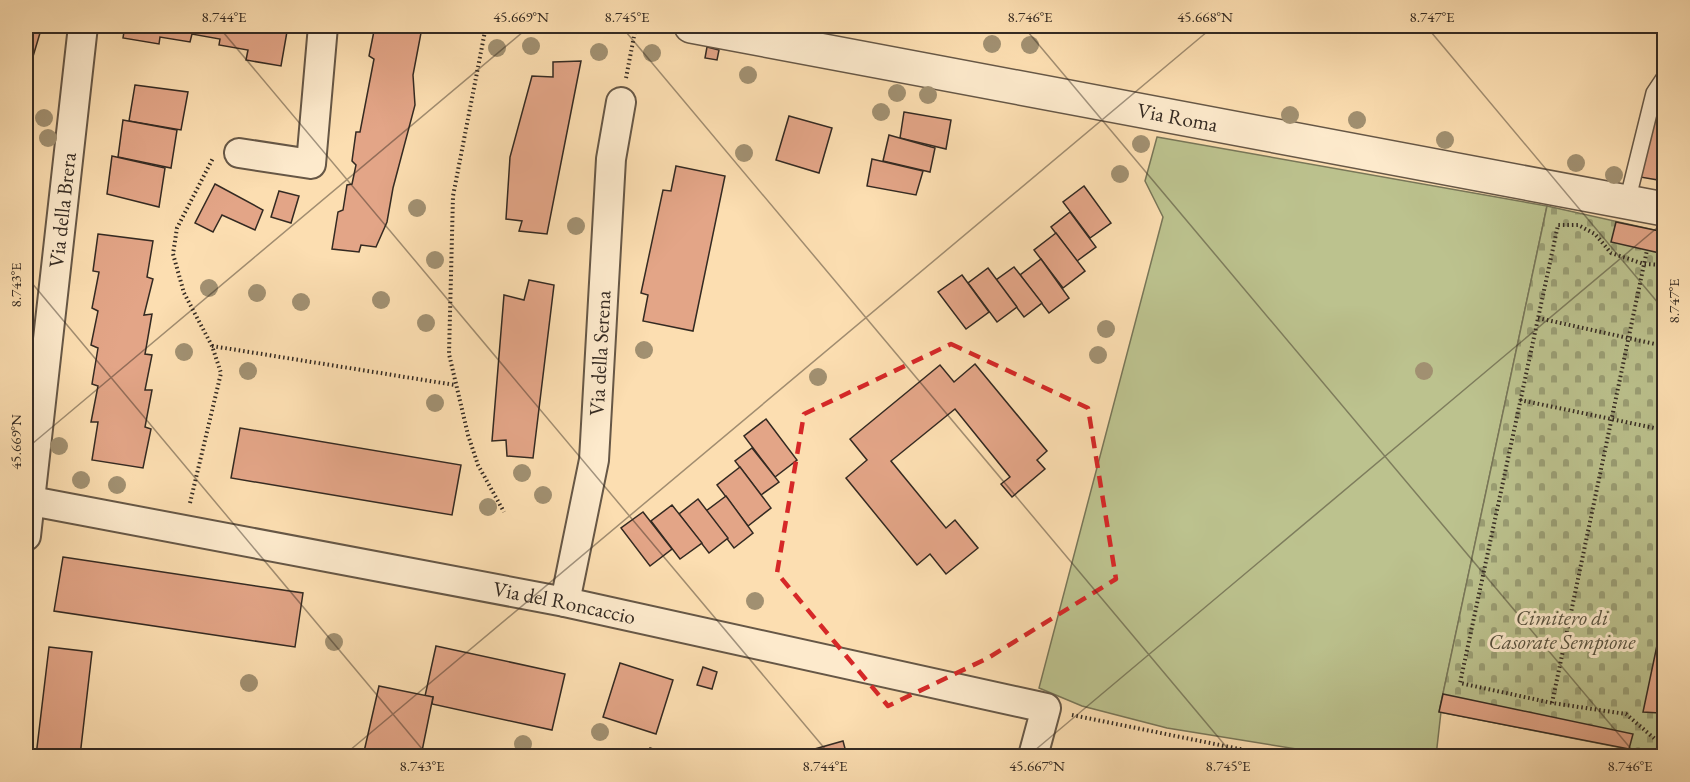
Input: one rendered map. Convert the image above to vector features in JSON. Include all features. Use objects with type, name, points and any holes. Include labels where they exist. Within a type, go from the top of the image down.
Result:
[{"type":"street","name":"Via della Brera","points":[[26,536],[28,500],[83,26]]},
{"type":"street","points":[[226,155],[311,164],[323,26]]},
{"type":"street","name":"Via Roma","points":[[691,26],[1665,209]]},
{"type":"street","name":"Via della Serena","points":[[565,602],[594,460],[611,159],[621,102]]},
{"type":"street","name":"Via del Roncaccio","points":[[28,500],[565,602],[1046,708]]},
{"type":"street","points":[[1033,756],[1046,708]]},
{"type":"lane","points":[[1628,202],[1654,93],[1665,78]]},
{"type":"path","points":[[486,26],[453,196],[449,354],[455,385],[478,465],[504,512]]},
{"type":"path","points":[[621,102],[636,26]]},
{"type":"path","points":[[184,530],[221,373],[212,346],[184,293],[173,254],[177,228],[226,155]]},
{"type":"path","points":[[1665,265],[1644,264],[1611,253],[1594,234],[1578,225],[1558,225],[1460,683],[1552,703],[1626,714],[1655,739],[1665,741]]},
{"type":"path","points":[[1552,703],[1647,250]]},
{"type":"path","points":[[1538,318],[1665,346]]},
{"type":"path","points":[[212,346],[455,385]]},
{"type":"path","points":[[1520,400],[1665,430]]},
{"type":"path","points":[[1046,708],[1107,724],[1189,737],[1274,756]]},
{"type":"highlighted area","points":[[951,344],[1088,408],[1116,579],[988,658],[888,706],[777,573],[804,414]]},
{"type":"green space","points":[[1157,137],[1547,206],[1443,694],[1436,756],[1340,756],[1167,728],[1082,706],[1039,688],[1163,217],[1145,181]]},
{"type":"green space","name":"Cimitero di Casorate Sempione","points":[[1547,206],[1664,232],[1664,756],[1439,712]]},
{"type":"building","points":[[125,26],[288,26],[281,66],[246,60],[248,50],[219,45],[220,39],[192,34],[190,42],[160,37],[159,44],[123,38]]},
{"type":"building","points":[[375,26],[402,26],[403,32],[421,33],[413,75],[415,105],[393,188],[387,222],[376,247],[361,245],[359,252],[332,249],[338,212],[343,210],[347,185],[352,184],[356,165],[352,161],[356,132],[360,132],[374,59],[369,56]]},
{"type":"building","points":[[26,29],[40,33],[26,80]]},
{"type":"building","points":[[707,47],[719,50],[717,60],[705,58]]},
{"type":"building","points":[[581,61],[547,234],[519,231],[522,221],[506,219],[510,157],[532,76],[553,77],[553,62]]},
{"type":"building","points":[[135,85],[188,92],[181,130],[129,121]]},
{"type":"building","points":[[1664,94],[1664,181],[1640,177],[1659,98]]},
{"type":"building","points":[[904,112],[951,120],[946,149],[900,138]]},
{"type":"building","points":[[789,116],[832,128],[819,173],[776,160]]},
{"type":"building","points":[[123,120],[177,130],[171,168],[118,157]]},
{"type":"building","points":[[889,135],[935,148],[930,172],[883,161]]},
{"type":"building","points":[[112,156],[165,168],[159,207],[107,194]]},
{"type":"building","points":[[872,159],[923,171],[916,195],[867,186]]},
{"type":"building","points":[[676,166],[725,176],[693,331],[643,321],[648,295],[641,293],[663,190],[671,191]]},
{"type":"building","points":[[215,184],[263,210],[255,230],[222,215],[213,232],[195,223]]},
{"type":"building","points":[[1084,186],[1111,223],[1090,238],[1063,202]]},
{"type":"building","points":[[279,191],[299,196],[291,223],[271,217]]},
{"type":"building","points":[[1070,212],[1096,247],[1077,261],[1051,227]]},
{"type":"building","points":[[1616,222],[1664,232],[1664,254],[1611,242]]},
{"type":"building","points":[[1056,233],[1085,271],[1063,288],[1034,250]]},
{"type":"building","points":[[98,234],[153,241],[147,277],[153,279],[144,315],[152,314],[145,354],[152,355],[145,390],[152,390],[145,427],[151,429],[143,468],[92,460],[98,422],[91,422],[98,386],[92,384],[98,348],[91,345],[98,311],[92,308],[99,272],[93,271]]},
{"type":"building","points":[[1041,259],[1069,298],[1049,313],[1020,275]]},
{"type":"building","points":[[1014,267],[1042,303],[1024,317],[996,280]]},
{"type":"building","points":[[988,268],[1017,307],[997,322],[968,283]]},
{"type":"building","points":[[962,275],[989,312],[966,329],[938,292]]},
{"type":"building","points":[[529,280],[554,285],[533,458],[507,456],[506,440],[492,441],[504,295],[524,300]]},
{"type":"building","points":[[975,364],[1047,451],[1037,460],[1045,469],[1012,497],[1001,484],[1010,477],[955,409],[891,461],[946,528],[955,520],[978,548],[946,574],[930,554],[917,565],[846,478],[867,460],[850,439],[940,365],[954,382]]},
{"type":"building","points":[[766,419],[797,460],[775,477],[744,436]]},
{"type":"building","points":[[240,428],[461,465],[452,515],[231,478]]},
{"type":"building","points":[[752,448],[779,482],[761,495],[735,461]]},
{"type":"building","points":[[740,467],[771,508],[748,526],[717,485]]},
{"type":"building","points":[[726,496],[753,533],[734,548],[706,511]]},
{"type":"building","points":[[698,499],[728,538],[709,553],[679,514]]},
{"type":"building","points":[[672,505],[702,543],[680,559],[651,521]]},
{"type":"building","points":[[643,512],[672,549],[650,566],[621,528]]},
{"type":"building","points":[[63,557],[303,593],[295,647],[54,611]]},
{"type":"building","points":[[1664,612],[1664,695],[1660,713],[1643,712]]},
{"type":"building","points":[[436,646],[565,674],[552,730],[432,704],[433,697],[425,696]]},
{"type":"building","points":[[49,647],[92,652],[80,756],[36,756]]},
{"type":"building","points":[[620,663],[673,680],[656,734],[603,717]]},
{"type":"building","points":[[703,667],[717,672],[712,689],[697,685]]},
{"type":"building","points":[[379,686],[433,697],[421,756],[363,756]]},
{"type":"building","points":[[1443,694],[1633,734],[1629,749],[1439,712]]},
{"type":"building","points":[[843,741],[847,756],[798,756],[797,754]]},
{"type":"building","points":[[650,748],[672,755],[647,756]]},
{"type":"building","points":[[751,751],[752,756],[730,756]]}]
